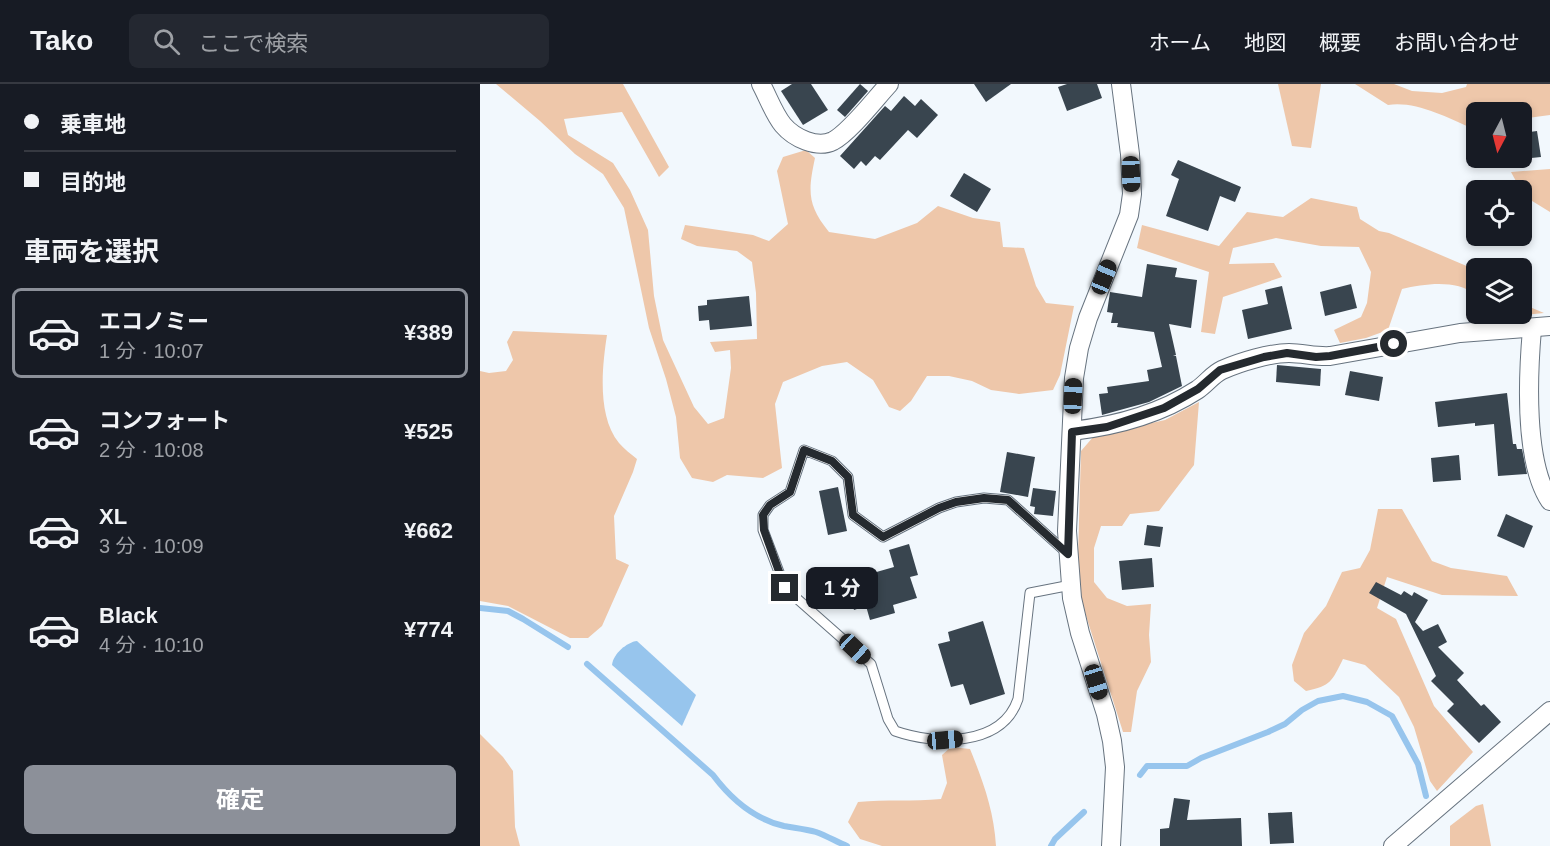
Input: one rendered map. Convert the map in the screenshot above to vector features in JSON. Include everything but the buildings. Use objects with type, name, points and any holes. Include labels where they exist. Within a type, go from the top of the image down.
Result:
[{"type":"street","points":[[761,84],[782,125],[798,139],[814,143],[832,142],[889,84]]},
{"type":"street","points":[[1111,846],[1115,767],[1112,741],[1106,714],[1080,633],[1068,554],[1074,378],[1079,348],[1088,318],[1129,216],[1132,194],[1130,154],[1121,84]]},
{"type":"street","points":[[1072,432],[1107,427],[1164,408],[1198,389],[1220,370],[1264,357],[1287,353],[1316,357],[1330,356],[1460,333],[1550,326]]},
{"type":"street","points":[[1532,329],[1528,372],[1531,422],[1537,474],[1550,501]]},
{"type":"street","points":[[1393,846],[1550,711]]},
{"type":"lane","points":[[1068,554],[1008,500],[984,498],[956,502],[939,508],[883,537],[853,515],[848,477],[832,461],[804,450],[790,492],[770,505],[763,515],[764,530],[785,588],[871,664],[888,719],[895,731],[910,736],[945,740],[976,737],[990,732],[1014,710],[1018,699],[1030,593],[1071,585]]},
{"type":"shaded area","points":[[496,84],[623,84],[669,167],[659,177],[622,112],[564,119],[568,135],[613,163],[630,190],[648,230],[654,296],[663,340],[694,407],[708,424],[724,418],[731,368],[730,350],[715,352],[710,342],[757,339],[756,293],[752,262],[737,251],[697,246],[681,239],[685,225],[753,235],[769,241],[788,224],[777,171],[783,157],[806,150],[815,158],[811,180],[813,205],[829,232],[875,239],[917,223],[938,206],[973,218],[1000,222],[1003,247],[1024,248],[1036,286],[1046,303],[1074,306],[1060,375],[1053,390],[1019,394],[991,390],[972,381],[949,376],[927,376],[911,401],[900,411],[889,407],[873,380],[847,362],[822,366],[783,382],[775,404],[782,468],[763,478],[727,475],[713,482],[692,478],[680,458],[676,417],[649,328],[624,208],[603,174],[575,154]]},
{"type":"shaded area","points":[[1278,84],[1321,84],[1311,148],[1292,146]]},
{"type":"shaded area","points":[[1355,84],[1394,84],[1412,91],[1442,93],[1466,87],[1467,84],[1550,84],[1550,115],[1532,117],[1532,102],[1466,102],[1466,126],[1409,105],[1388,105]]},
{"type":"shaded area","points":[[1550,169],[1550,212],[1532,201],[1532,180],[1515,180],[1511,172]]},
{"type":"shaded area","points":[[1311,198],[1357,207],[1360,219],[1379,231],[1389,233],[1466,266],[1466,289],[1440,284],[1402,289],[1388,330],[1366,338],[1340,343],[1334,330],[1361,317],[1367,303],[1371,272],[1359,247],[1321,246],[1276,238],[1233,248],[1229,264],[1274,263],[1282,277],[1223,297],[1215,334],[1201,332],[1209,272],[1137,248],[1142,225],[1219,246],[1247,212],[1283,217]]},
{"type":"shaded area","points":[[1532,308],[1544,313],[1532,314]]},
{"type":"shaded area","points":[[513,331],[607,335],[603,391],[607,419],[619,443],[637,459],[614,516],[616,559],[629,565],[602,626],[588,638],[570,638],[508,606],[480,601],[480,371],[489,373],[506,371],[513,360],[507,342]]},
{"type":"shaded area","points":[[1199,402],[1194,465],[1159,511],[1130,514],[1122,526],[1101,526],[1094,548],[1094,582],[1107,598],[1127,606],[1151,604],[1149,635],[1151,662],[1137,691],[1131,732],[1123,732],[1080,597],[1078,556],[1081,451],[1094,436],[1165,420]]},
{"type":"shaded area","points":[[1378,509],[1402,509],[1432,561],[1451,568],[1507,576],[1518,596],[1442,595],[1387,577],[1377,608],[1396,619],[1434,706],[1473,752],[1437,791],[1430,781],[1414,727],[1399,697],[1365,665],[1343,659],[1330,681],[1321,687],[1306,691],[1294,681],[1292,665],[1304,633],[1326,606],[1342,572],[1360,568],[1370,550]]},
{"type":"shaded area","points":[[480,734],[503,757],[513,771],[515,827],[520,846],[480,846]]},
{"type":"shaded area","points":[[951,747],[970,749],[987,796],[996,846],[882,846],[860,839],[848,822],[858,802],[941,799],[947,783],[942,755]]},
{"type":"shaded area","points":[[1483,804],[1491,846],[1450,846],[1450,826],[1476,806]]},
{"type":"water","points":[[637,641],[696,695],[682,726],[612,665],[621,649]]},
{"type":"waterway","points":[[480,608],[508,611],[568,647]]},
{"type":"waterway","points":[[587,664],[713,775],[744,807],[773,823],[816,832],[847,846]]},
{"type":"waterway","points":[[1140,775],[1147,766],[1187,766],[1201,758],[1285,724],[1318,701],[1343,696],[1367,702],[1392,716],[1418,764],[1426,796]]},
{"type":"waterway","points":[[1051,846],[1055,839],[1084,812]]},
{"type":"route","points":[[785,588],[764,530],[763,515],[770,505],[790,492],[804,450],[832,461],[848,477],[853,515],[883,537],[939,508],[956,502],[984,498],[1008,500],[1068,554],[1072,432],[1107,427],[1164,408],[1198,389],[1220,370],[1264,357],[1287,353],[1316,357],[1330,356],[1394,344]]}]
